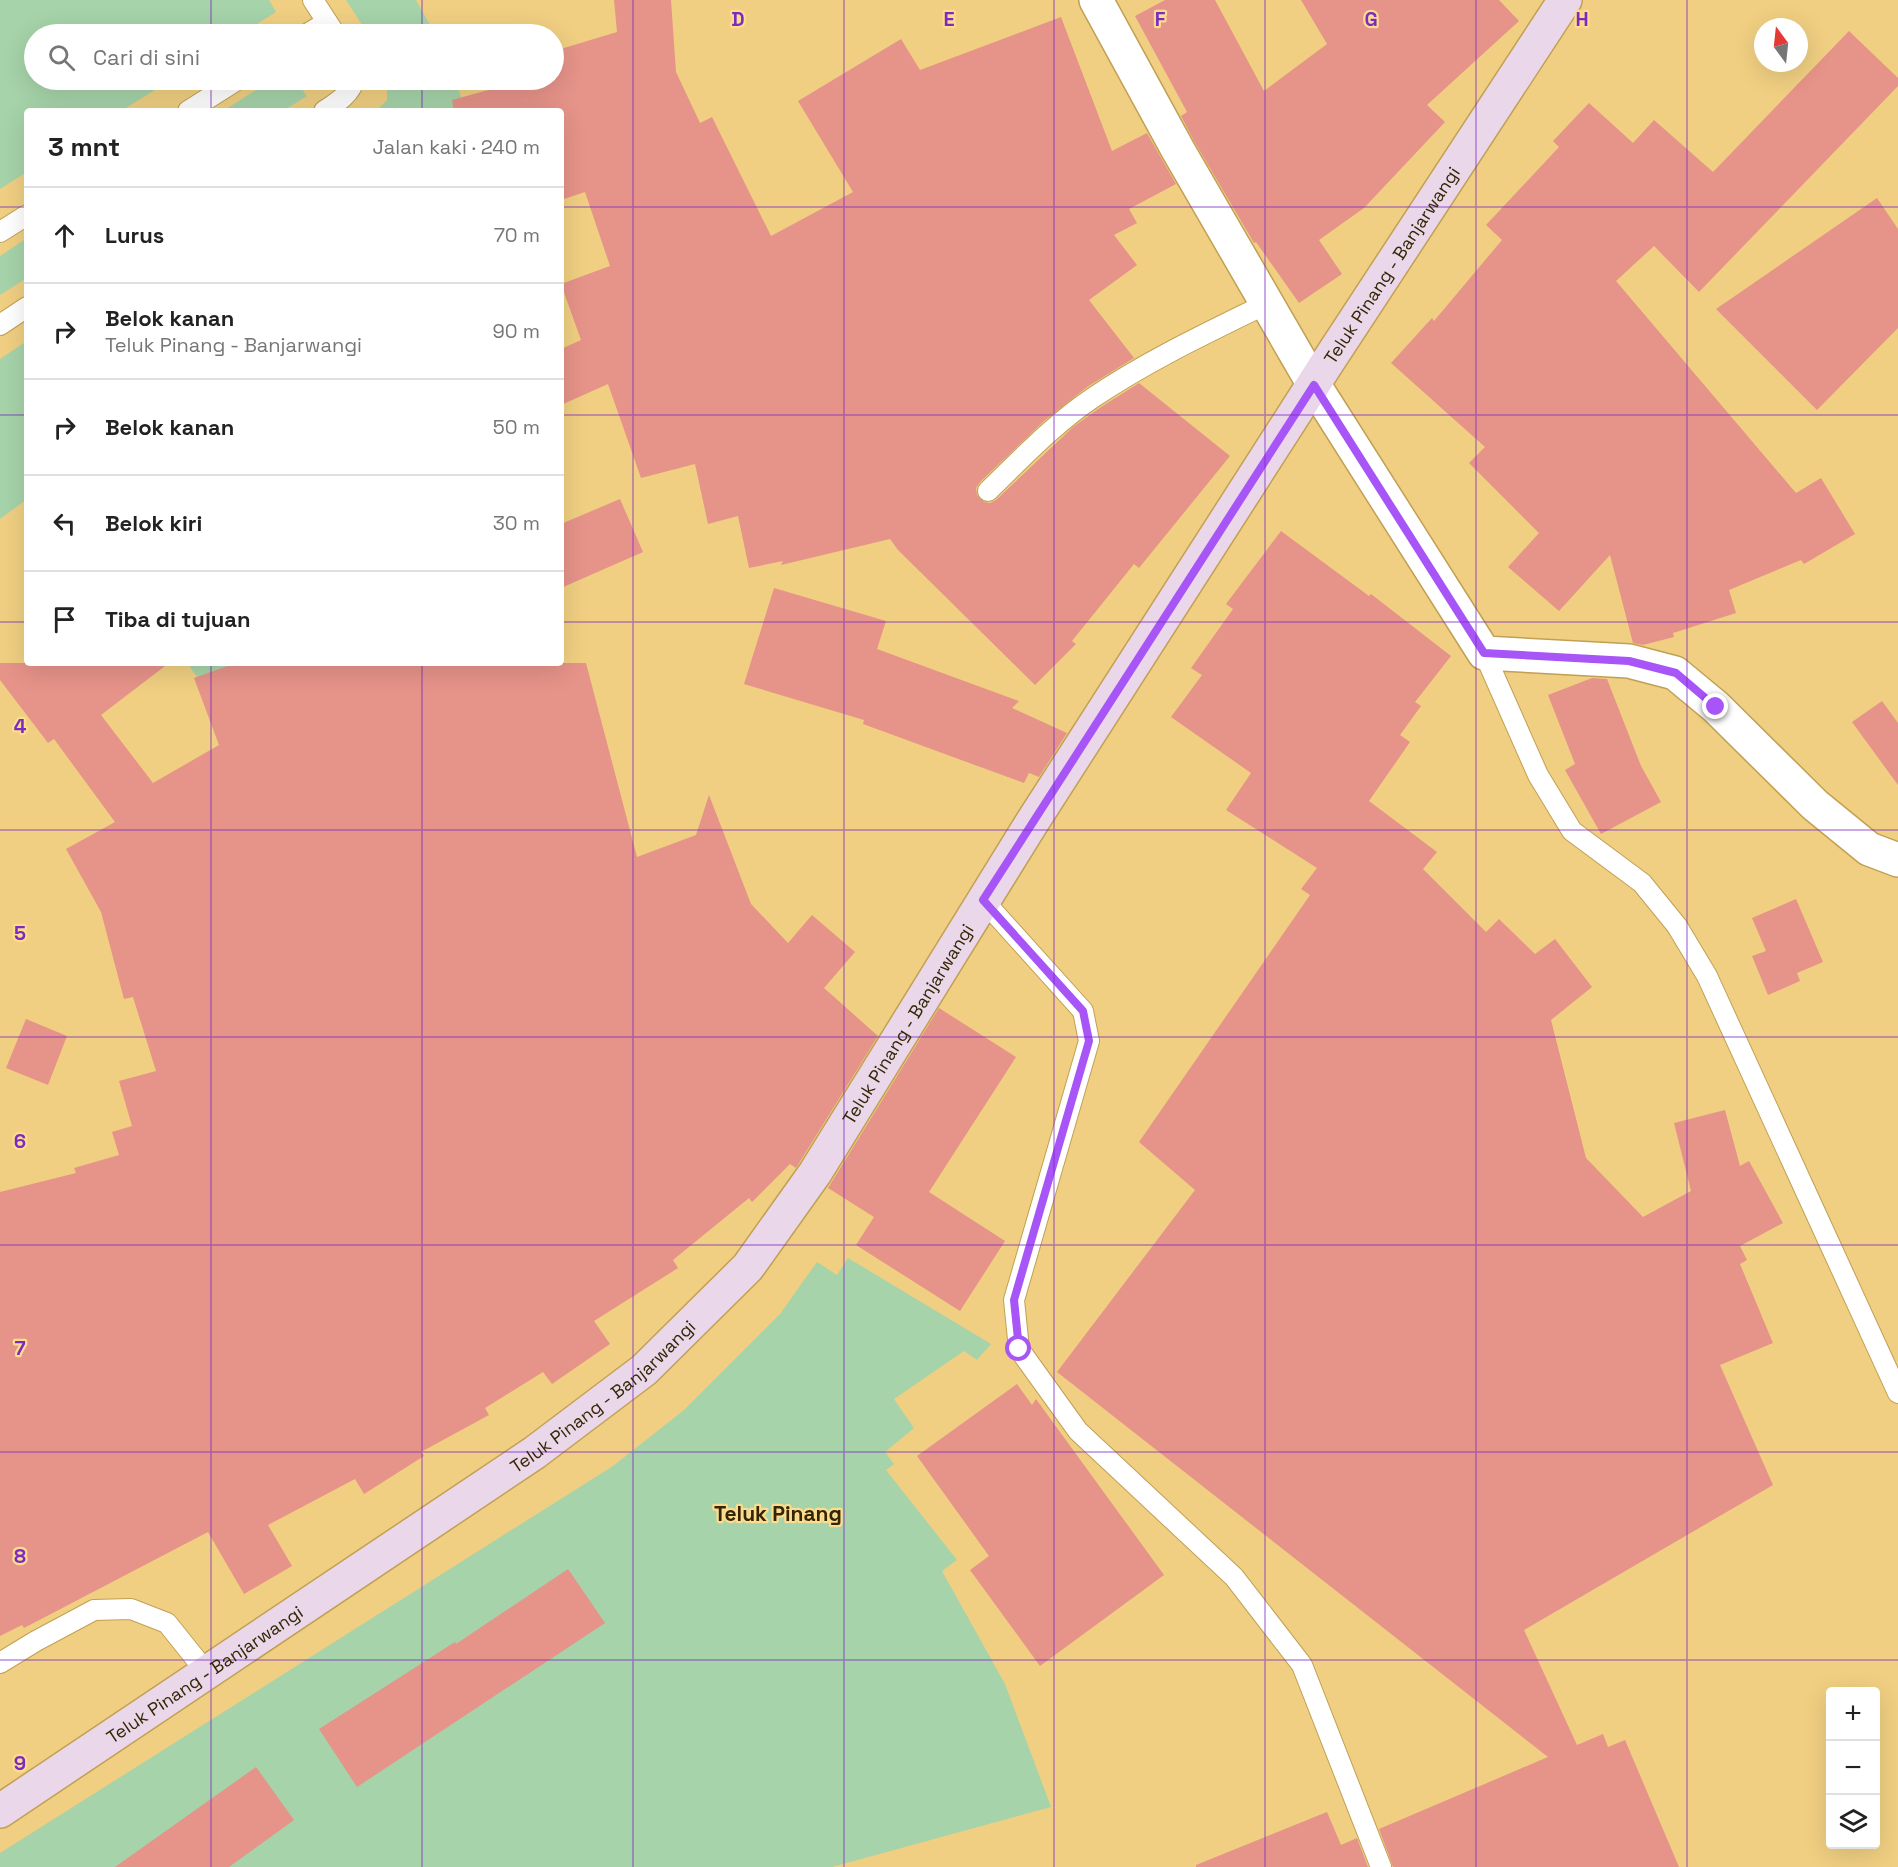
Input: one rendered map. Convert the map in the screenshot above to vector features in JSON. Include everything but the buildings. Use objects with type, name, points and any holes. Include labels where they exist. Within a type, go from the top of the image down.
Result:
[{"type":"main road","name":"Teluk Pinang - Banjarwangi","points":[[0,1810],[534,1453],[644,1370],[748,1267],[815,1173],[983,900],[1565,0]]},
{"type":"street","points":[[1096,0],[1178,150],[1314,385],[1484,653],[1629,661],[1676,673],[1716,707],[1815,805],[1869,849],[1898,860]]},
{"type":"lane","points":[[313,0],[328,24]]},
{"type":"lane","points":[[193,108],[221,90]]},
{"type":"lane","points":[[329,108],[339,102],[350,90]]},
{"type":"lane","points":[[0,232],[24,217]]},
{"type":"lane","points":[[988,491],[1051,430],[1094,397],[1157,358],[1268,303]]},
{"type":"lane","points":[[0,325],[24,309]]},
{"type":"lane","points":[[1484,653],[1538,775],[1572,831],[1642,883],[1677,926],[1707,976],[1898,1393]]},
{"type":"lane","points":[[983,900],[1083,1011],[1089,1041],[1014,1300],[1019,1349],[1078,1431],[1234,1576],[1302,1665],[1381,1867]]},
{"type":"lane","points":[[0,1663],[94,1610],[131,1610],[167,1623],[207,1673]]},
{"type":"green space","points":[[0,0],[269,0],[276,12],[257,24],[24,24],[24,90],[155,90],[126,108],[24,108],[24,174],[0,189]]},
{"type":"green space","points":[[346,0],[416,0],[429,24],[362,24]]},
{"type":"green space","points":[[256,90],[302,90],[307,96],[288,108],[228,108]]},
{"type":"green space","points":[[387,90],[459,90],[465,108],[379,108],[387,100]]},
{"type":"green space","points":[[24,240],[24,280],[0,295],[0,256]]},
{"type":"green space","points":[[24,343],[24,501],[0,519],[0,359]]},
{"type":"green space","points":[[189,666],[255,666],[203,685]]},
{"type":"green space","points":[[848,1258],[991,1344],[977,1360],[964,1351],[894,1399],[914,1428],[885,1452],[894,1464],[886,1470],[957,1560],[942,1571],[1005,1684],[1051,1807],[832,1867],[0,1867],[0,1853],[613,1466],[684,1410],[780,1314],[817,1262],[837,1275]]},
{"type":"district","name":"Teluk Pinang","points":[[778,1513]]},
{"type":"route","points":[[1019,1349],[1014,1300],[1089,1041],[1083,1011],[983,900],[1314,385],[1484,653],[1629,661],[1676,673],[1716,707]]}]
